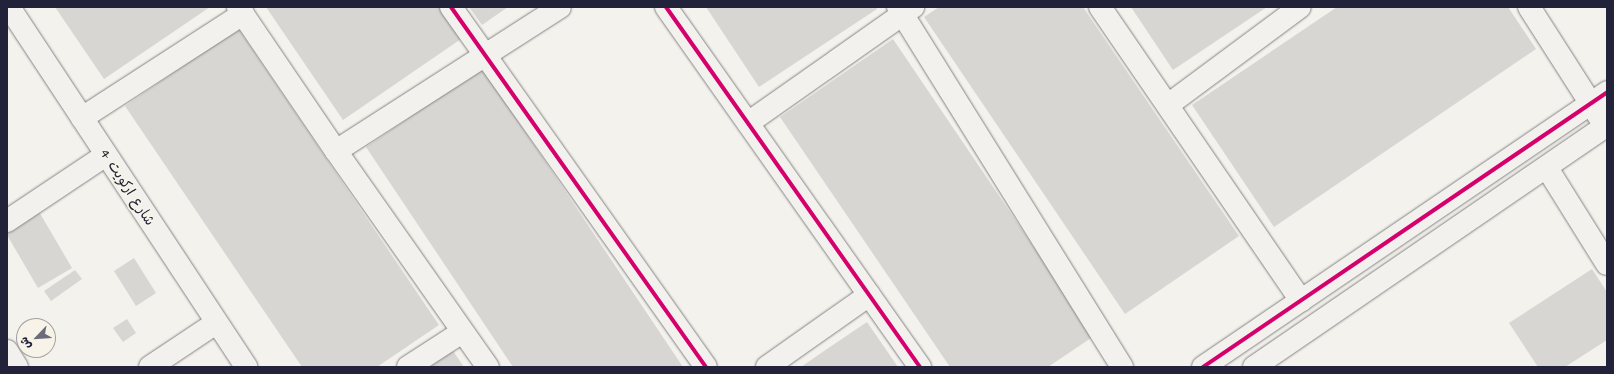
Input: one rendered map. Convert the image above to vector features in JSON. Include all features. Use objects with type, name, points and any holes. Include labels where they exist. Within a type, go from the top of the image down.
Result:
[{"type":"street","name":"شارع اركويت 4","points":[[9,7],[246,367]]},
{"type":"street","points":[[451,7],[706,367]]},
{"type":"street","points":[[336,151],[483,54],[560,7]]},
{"type":"street","points":[[666,7],[920,367]]},
{"type":"street","points":[[1100,7],[1301,301]]},
{"type":"street","points":[[1168,105],[1300,7]]},
{"type":"street","points":[[1254,367],[1547,168],[1606,126],[1589,104],[1529,7]]},
{"type":"street","points":[[748,123],[904,9],[1122,367]]},
{"type":"street","points":[[82,118],[241,10],[336,151],[488,367]]},
{"type":"street","points":[[1203,367],[1607,92]]},
{"type":"street","points":[[7,221],[106,155]]},
{"type":"street","points":[[1547,168],[1607,264]]},
{"type":"street","points":[[767,367],[869,296]]},
{"type":"street","points":[[150,367],[216,323]]},
{"type":"street","points":[[408,367],[462,332]]},
{"type":"street","points":[[7,351],[17,367]]},
{"type":"building","points":[[55,7],[210,7],[104,79]]},
{"type":"building","points":[[266,7],[439,7],[461,39],[343,120]]},
{"type":"building","points":[[469,7],[508,7],[482,25]]},
{"type":"building","points":[[706,7],[876,7],[877,9],[759,87]]},
{"type":"building","points":[[939,7],[1083,7],[1239,236],[1125,314],[924,17]]},
{"type":"building","points":[[1131,7],[1267,7],[1173,70]]},
{"type":"building","points":[[1337,7],[1508,7],[1536,49],[1274,227],[1192,105]]},
{"type":"building","points":[[238,28],[439,325],[377,367],[302,367],[125,106]]},
{"type":"building","points":[[893,39],[1094,336],[1048,367],[950,367],[780,117]]},
{"type":"building","points":[[482,68],[683,367],[513,367],[366,147]]},
{"type":"building","points":[[38,210],[72,268],[38,288],[7,235],[7,229]]},
{"type":"building","points":[[134,258],[156,293],[136,306],[114,271]]},
{"type":"building","points":[[1592,269],[1607,292],[1607,340],[1565,367],[1538,367],[1509,323]]},
{"type":"building","points":[[75,270],[82,279],[51,301],[44,291]]},
{"type":"building","points":[[127,319],[136,333],[123,342],[113,328]]},
{"type":"building","points":[[867,322],[898,367],[801,367],[824,351]]},
{"type":"building","points":[[453,351],[464,367],[430,367]]},
{"type":"cycle path","points":[[451,7],[706,367]]},
{"type":"cycle path","points":[[666,7],[920,367]]},
{"type":"cycle path","points":[[1203,367],[1607,92]]}]
